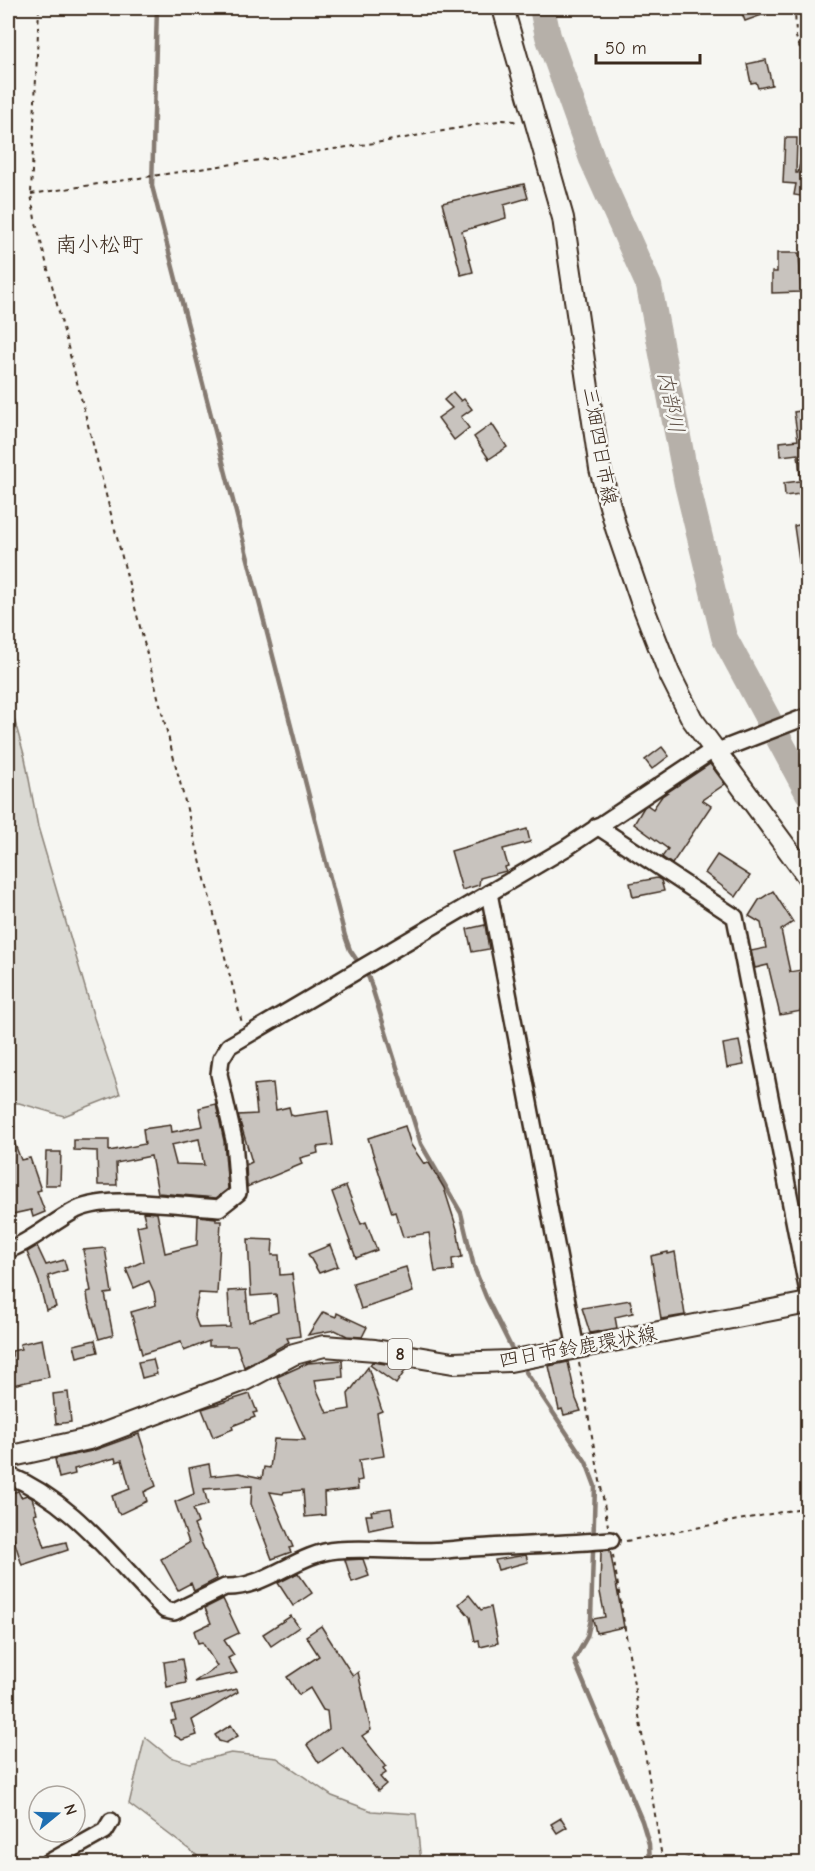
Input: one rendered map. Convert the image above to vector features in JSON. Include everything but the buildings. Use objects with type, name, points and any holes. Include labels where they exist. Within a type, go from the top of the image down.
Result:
[{"type":"main road","name":"三畑四日市線","points":[[503,8],[568,243],[600,469],[608,502],[669,673],[688,712],[807,877]]},
{"type":"main road","name":"四日市鈴鹿環状線","points":[[8,1457],[89,1439],[245,1380],[294,1354],[324,1347],[375,1350],[453,1363],[510,1361],[807,1304]]},
{"type":"street","points":[[8,1250],[38,1236],[76,1210],[95,1204],[114,1202],[219,1208],[225,1206],[238,1193],[234,1140],[220,1068],[224,1052],[245,1034],[489,893],[714,751],[807,716]]},
{"type":"street","points":[[597,826],[735,917],[807,1292]]},
{"type":"street","points":[[489,893],[576,1349]]},
{"type":"street","points":[[8,1475],[49,1496],[74,1514],[165,1610],[174,1612],[225,1587],[234,1588],[262,1578],[295,1561],[328,1551],[448,1550],[602,1542]]},
{"type":"street","points":[[46,1863],[105,1831],[111,1821]]},
{"type":"path","points":[[39,8],[31,194],[35,219],[245,1034]]},
{"type":"path","points":[[795,8],[796,37],[807,70]]},
{"type":"path","points":[[31,194],[388,141],[503,120],[514,120],[521,126]]},
{"type":"path","points":[[576,1349],[602,1542],[665,1863],[703,1855],[705,1863]]},
{"type":"path","points":[[602,1542],[807,1507]]},
{"type":"shaded area","points":[[8,697],[25,758],[38,827],[94,1018],[120,1094],[64,1116],[19,1103],[8,1103]]},
{"type":"shaded area","points":[[145,1737],[170,1757],[190,1763],[231,1753],[277,1758],[332,1796],[372,1811],[416,1814],[421,1863],[207,1863],[129,1804]]},
{"type":"waterway","points":[[157,8],[152,186],[345,936],[350,950],[369,978],[421,1144],[461,1213],[474,1267],[512,1349]]},
{"type":"waterway","name":"内部川","points":[[542,8],[548,36],[592,159],[649,286],[687,484],[724,637],[808,793]]},
{"type":"waterway","points":[[526,1372],[586,1462],[595,1486],[591,1619],[587,1637],[574,1660],[642,1821],[649,1844],[650,1864]]},
{"type":"district","name":"南小松町","points":[[99,245]]}]
